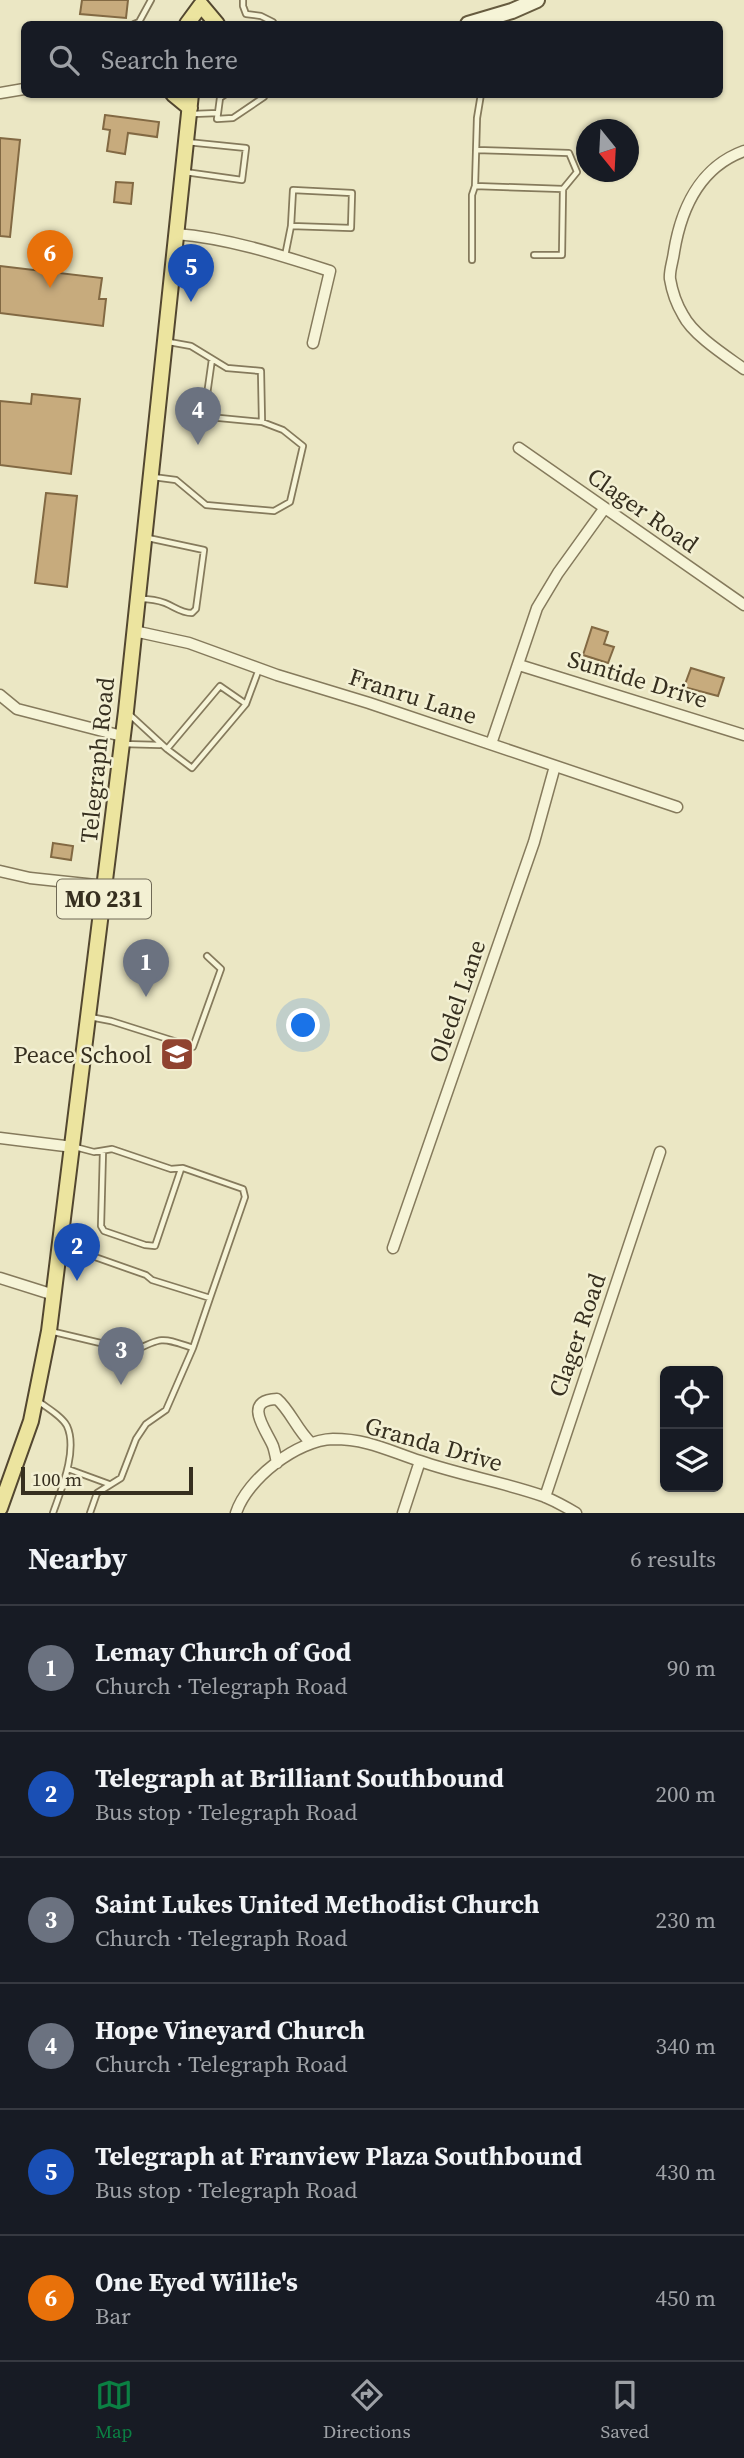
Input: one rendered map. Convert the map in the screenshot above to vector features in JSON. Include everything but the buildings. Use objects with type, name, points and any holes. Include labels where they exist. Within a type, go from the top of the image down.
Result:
[{"type":"main road","points":[[189,21],[201,2]]},
{"type":"main road","points":[[198,21],[201,2]]},
{"type":"main road","points":[[201,2],[215,21]]},
{"type":"main road","name":"Telegraph Road","points":[[0,1508],[37,1400],[50,1331],[126,711],[190,106]]},
{"type":"street","points":[[489,21],[537,0]]},
{"type":"street","points":[[0,93],[21,90]]},
{"type":"street","points":[[744,150],[705,174],[688,201],[677,236],[670,278],[684,318],[709,343],[744,369]]},
{"type":"street","points":[[176,234],[201,236],[330,271],[313,343]]},
{"type":"street","name":"Clager Road","points":[[519,448],[744,605]]},
{"type":"street","points":[[491,744],[537,608],[558,573],[604,509]]},
{"type":"street","name":"Franru Lane","points":[[134,631],[189,643],[677,807]]},
{"type":"street","name":"Suntide Drive","points":[[519,665],[744,734]]},
{"type":"street","points":[[0,695],[17,709],[122,740]]},
{"type":"street","name":"Oledel Lane","points":[[393,1248],[534,842],[555,766]]},
{"type":"street","points":[[0,871],[30,878],[105,886]]},
{"type":"street","points":[[0,1138],[73,1147]]},
{"type":"street","name":"Clager Road","points":[[545,1497],[660,1152]]},
{"type":"street","points":[[0,1278],[54,1295]]},
{"type":"street","points":[[277,1463],[274,1447],[259,1418],[258,1410],[269,1399],[277,1399],[282,1404],[299,1431],[311,1443]]},
{"type":"street","name":"Granda Drive","points":[[236,1513],[239,1503],[255,1481],[277,1463],[311,1443],[332,1439],[379,1444],[420,1461],[545,1497]]},
{"type":"street","points":[[402,1513],[420,1461]]},
{"type":"street","points":[[545,1497],[576,1513]]},
{"type":"lane","points":[[140,21],[151,0]]},
{"type":"lane","points":[[243,0],[246,14],[272,21]]},
{"type":"lane","points":[[220,98],[217,118],[233,118],[263,98]]},
{"type":"lane","points":[[472,260],[472,195],[475,186],[477,118],[480,98]]},
{"type":"lane","points":[[247,102],[247,110]]},
{"type":"lane","points":[[190,106],[218,113]]},
{"type":"lane","points":[[233,110],[233,118]]},
{"type":"lane","points":[[183,172],[242,180],[246,148],[186,142]]},
{"type":"lane","points":[[476,150],[569,153],[577,172],[563,189],[562,255],[534,255]]},
{"type":"lane","points":[[475,186],[563,189]]},
{"type":"lane","points":[[285,257],[291,226],[293,190],[352,193],[351,228],[291,226]]},
{"type":"lane","points":[[165,341],[191,346],[227,368],[261,371],[262,422]]},
{"type":"lane","points":[[150,477],[176,480],[206,505],[274,511],[290,502],[303,446],[284,430],[262,422],[209,417],[205,409],[212,359]]},
{"type":"lane","points":[[137,598],[152,599],[166,603],[178,611],[192,613],[196,609],[204,550],[144,538]]},
{"type":"lane","points":[[126,711],[161,745],[192,768],[246,704],[259,668]]},
{"type":"lane","points":[[167,749],[220,686],[246,704]]},
{"type":"lane","points":[[122,740],[161,745]]},
{"type":"lane","points":[[89,1017],[111,1021],[193,1047],[221,969],[207,956]]},
{"type":"lane","points":[[73,1147],[94,1152],[112,1149],[171,1169],[182,1168],[243,1189],[245,1197],[193,1348],[166,1410],[146,1424],[135,1439],[121,1478],[97,1493],[90,1513]]},
{"type":"lane","points":[[103,1151],[101,1226],[104,1231],[145,1245],[155,1246],[182,1168]]},
{"type":"lane","points":[[61,1245],[146,1275],[152,1280],[210,1298]]},
{"type":"lane","points":[[50,1331],[134,1351],[154,1340],[165,1339],[193,1348]]},
{"type":"lane","points":[[37,1400],[66,1424],[69,1434],[68,1469],[53,1513]]},
{"type":"lane","points":[[68,1469],[110,1484]]},
{"type":"place","name":"One Eyed Willie's","points":[[50,288]]},
{"type":"place","name":"Telegraph at Franview Plaza Southbound","points":[[191,302]]},
{"type":"place","name":"Hope Vineyard Church","points":[[198,445]]},
{"type":"place","name":"Lemay Church of God","points":[[146,997]]},
{"type":"place","name":"Peace School","points":[[177,1054]]},
{"type":"place","name":"Telegraph at Brilliant Southbound","points":[[77,1281]]},
{"type":"place","name":"Saint Lukes United Methodist Church","points":[[121,1385]]}]
